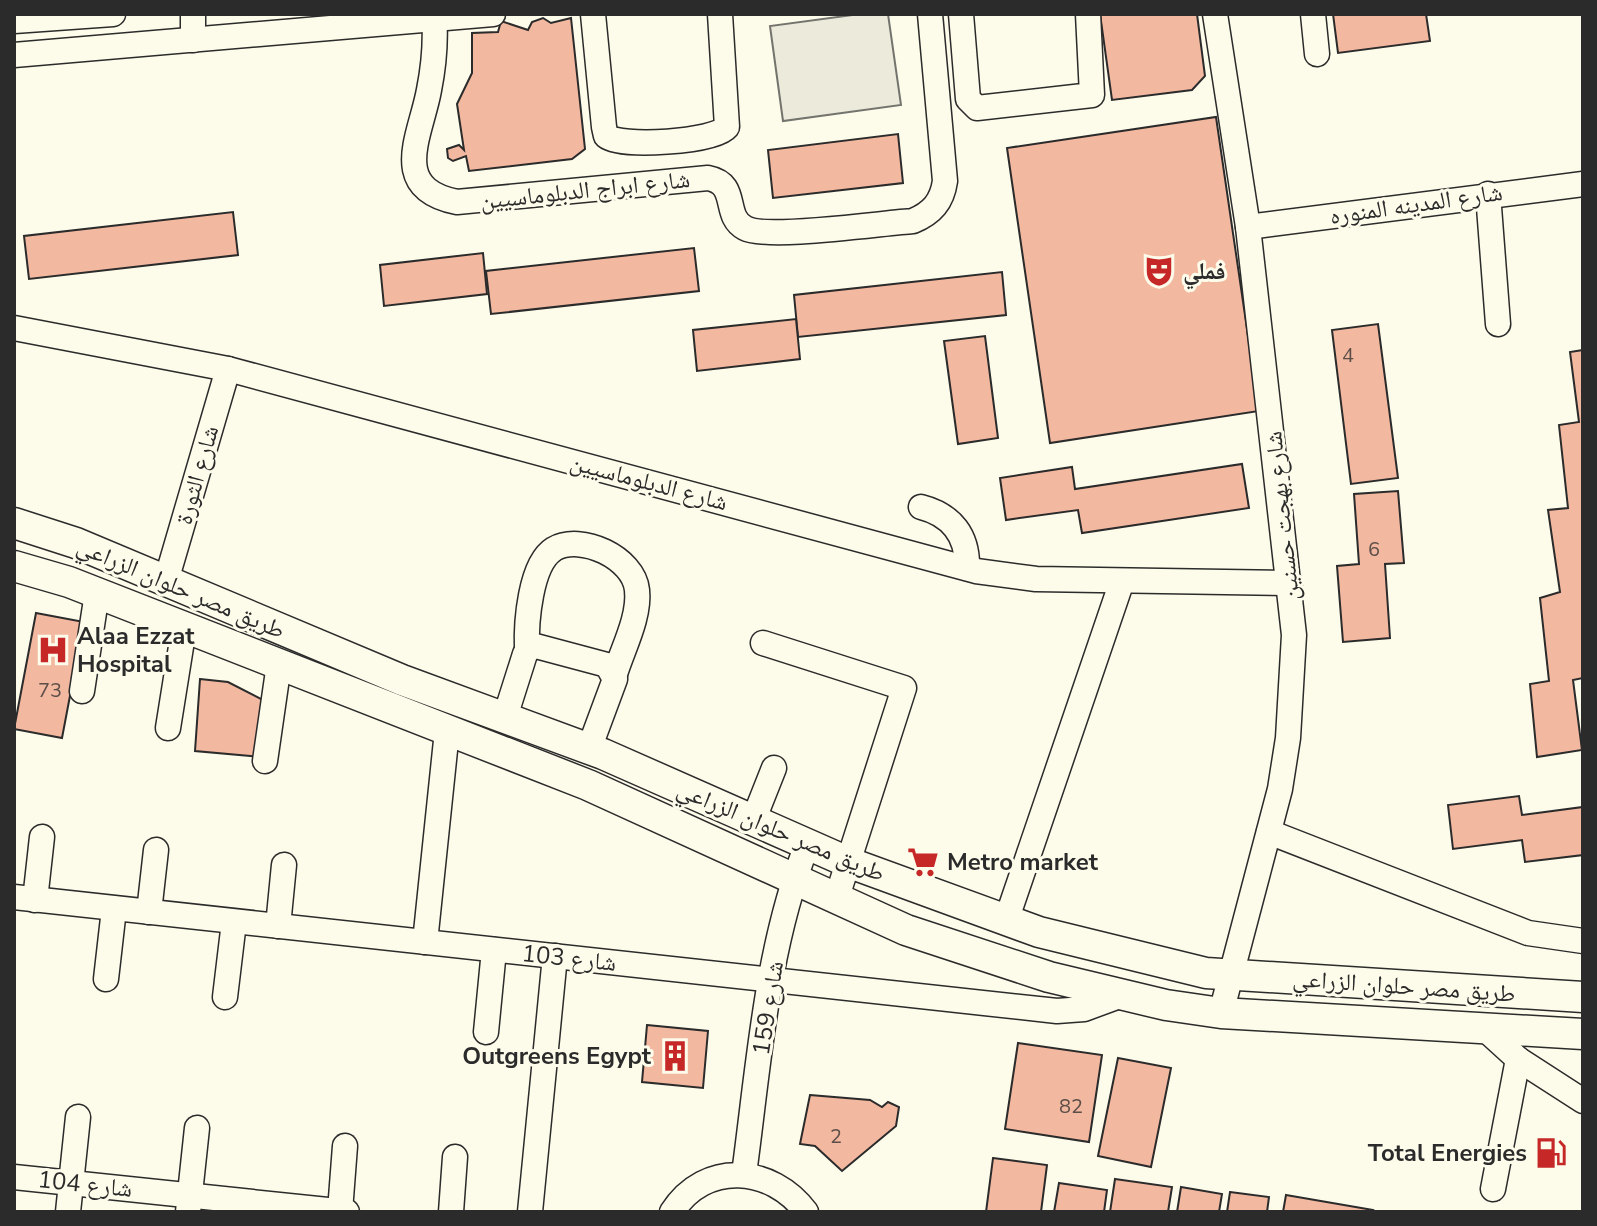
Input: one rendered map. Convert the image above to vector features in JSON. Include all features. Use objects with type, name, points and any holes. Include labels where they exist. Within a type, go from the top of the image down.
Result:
[{"type":"main road","name":"طريق مصر حلوان الزراعي","points":[[14,523],[56,536],[402,680],[589,749],[850,863],[1006,921],[1125,956],[1231,976],[1583,997]]},
{"type":"main road","name":"طريق مصر حلوان الزراعي","points":[[14,566],[97,593],[646,809],[836,900],[977,956],[1122,995],[1221,1013],[1583,1034]]},
{"type":"street","points":[[14,21],[113,14]]},
{"type":"street","points":[[193,14],[193,40]]},
{"type":"street","points":[[14,55],[493,14]]},
{"type":"street","points":[[593,14],[606,136],[622,143],[715,137],[727,127],[720,14]]},
{"type":"street","name":"شارع ابراج الدبلوماسيين","points":[[434,17],[433,68],[412,153],[414,167],[430,192],[457,202],[708,178],[725,184],[730,192],[734,219],[740,225],[764,232],[913,221],[939,202],[945,181],[930,14]]},
{"type":"street","points":[[961,14],[968,102],[977,108],[1092,95],[1088,14]]},
{"type":"street","name":"شارع بهجت حسنين","points":[[1215,14],[1248,227],[1290,583],[1293,686],[1288,738],[1269,832],[1221,1013]]},
{"type":"street","points":[[1313,14],[1317,54]]},
{"type":"street","name":"شارع المدينه المنوره","points":[[1248,227],[1583,184]]},
{"type":"street","points":[[1488,194],[1498,324]]},
{"type":"street","name":"شارع الدبلوماسيين","points":[[14,328],[228,369],[967,568],[1036,579],[1290,583]]},
{"type":"street","name":"شارع الثورة","points":[[166,581],[228,369]]},
{"type":"street","points":[[921,507],[935,510],[957,528],[964,540],[967,568]]},
{"type":"street","points":[[505,717],[527,649],[529,605],[544,559],[554,549],[580,545],[616,556],[628,564],[634,575],[637,606],[589,749]]},
{"type":"street","points":[[1006,921],[1122,581]]},
{"type":"street","points":[[82,691],[97,593]]},
{"type":"street","points":[[168,728],[184,628]]},
{"type":"street","points":[[763,643],[904,688],[836,900]]},
{"type":"street","points":[[527,649],[538,644],[607,665],[615,674]]},
{"type":"street","points":[[265,761],[279,664]]},
{"type":"street","points":[[425,942],[447,731]]},
{"type":"street","points":[[753,821],[774,768]]},
{"type":"street","points":[[1269,832],[1528,933],[1583,941]]},
{"type":"street","points":[[25,898],[42,837]]},
{"type":"street","name":"شارع 159","points":[[744,1174],[770,979],[793,880],[807,845]]},
{"type":"street","points":[[149,912],[156,850]]},
{"type":"street","points":[[278,926],[284,865]]},
{"type":"street","name":"شارع 103","points":[[25,898],[1057,1011],[1084,1009],[1122,995]]},
{"type":"street","points":[[106,979],[114,909]]},
{"type":"street","points":[[225,997],[234,922]]},
{"type":"street","points":[[486,1032],[494,950]]},
{"type":"street","points":[[530,1212],[555,956]]},
{"type":"street","points":[[1485,1029],[1518,1059],[1583,1101]]},
{"type":"street","points":[[1493,1189],[1518,1059]]},
{"type":"street","points":[[68,1212],[78,1117]]},
{"type":"street","points":[[188,1204],[197,1128]]},
{"type":"street","points":[[340,1211],[345,1146]]},
{"type":"street","points":[[451,1212],[455,1157]]},
{"type":"street","points":[[672,1212],[698,1185],[720,1176],[744,1174],[768,1179],[790,1192],[806,1212]]},
{"type":"street","name":"شارع 104","points":[[14,1177],[71,1183],[188,1204],[347,1212]]},
{"type":"shaded area","points":[[860,14],[888,14],[901,105],[783,121],[770,26]]},
{"type":"building","points":[[1100,14],[1197,14],[1205,76],[1192,90],[1112,100]]},
{"type":"building","points":[[1333,14],[1426,14],[1430,41],[1338,53]]},
{"type":"building","points":[[543,18],[551,23],[571,18],[585,149],[572,159],[469,171],[466,156],[453,161],[448,158],[447,149],[459,145],[464,150],[457,104],[472,73],[472,33],[498,32],[501,21],[528,30],[532,22]]},
{"type":"building","points":[[1216,117],[1259,411],[1050,443],[1007,148]]},
{"type":"building","points":[[898,134],[903,183],[773,198],[768,150]]},
{"type":"building","points":[[233,212],[238,255],[29,279],[24,236]]},
{"type":"building","points":[[694,248],[699,291],[491,314],[486,271]]},
{"type":"building","points":[[483,253],[487,294],[384,306],[380,265]]},
{"type":"building","points":[[1002,272],[1006,315],[798,337],[794,295]]},
{"type":"building","points":[[796,319],[800,359],[697,371],[693,330]]},
{"type":"building","points":[[1378,324],[1398,478],[1351,484],[1332,330]]},
{"type":"building","points":[[985,336],[998,438],[958,444],[944,341]]},
{"type":"building","points":[[1583,350],[1583,678],[1573,680],[1582,750],[1537,757],[1530,684],[1549,681],[1540,598],[1560,592],[1548,510],[1568,508],[1559,425],[1579,422],[1570,352]]},
{"type":"building","points":[[1242,464],[1249,508],[1082,533],[1078,510],[1006,520],[1000,478],[1072,467],[1075,489]]},
{"type":"building","points":[[1398,491],[1404,563],[1385,564],[1390,638],[1343,642],[1337,566],[1359,564],[1354,494]]},
{"type":"building","name":"Alaa Ezzat Hospital","points":[[36,613],[84,622],[62,738],[14,729]]},
{"type":"building","points":[[200,679],[228,682],[269,703],[262,757],[195,751]]},
{"type":"building","points":[[1519,796],[1522,815],[1583,807],[1583,855],[1525,862],[1522,840],[1453,849],[1448,805]]},
{"type":"building","name":"Outgreens Egypt","points":[[647,1025],[708,1031],[703,1088],[642,1082]]},
{"type":"building","points":[[1018,1043],[1102,1055],[1089,1142],[1005,1129]]},
{"type":"building","points":[[1118,1058],[1171,1068],[1151,1167],[1098,1156]]},
{"type":"building","points":[[810,1095],[870,1100],[882,1107],[888,1102],[899,1107],[896,1126],[842,1171],[815,1146],[800,1144]]},
{"type":"building","points":[[993,1158],[1047,1165],[1041,1212],[986,1212]]},
{"type":"building","points":[[1115,1179],[1172,1187],[1168,1212],[1110,1212]]},
{"type":"building","points":[[1059,1183],[1107,1190],[1104,1212],[1054,1212]]},
{"type":"building","points":[[1181,1187],[1222,1194],[1219,1212],[1177,1212]]},
{"type":"building","points":[[1230,1192],[1269,1197],[1267,1212],[1227,1212]]},
{"type":"building","points":[[1286,1195],[1373,1210],[1283,1212]]},
{"type":"place","name":"فملي","points":[[1159,271]]},
{"type":"place","name":"Alaa Ezzat Hospital","points":[[53,650]]},
{"type":"place","name":"Metro market","points":[[923,862]]},
{"type":"place","name":"Outgreens Egypt","points":[[675,1056]]},
{"type":"place","name":"Total Energies","points":[[1551,1153]]}]
